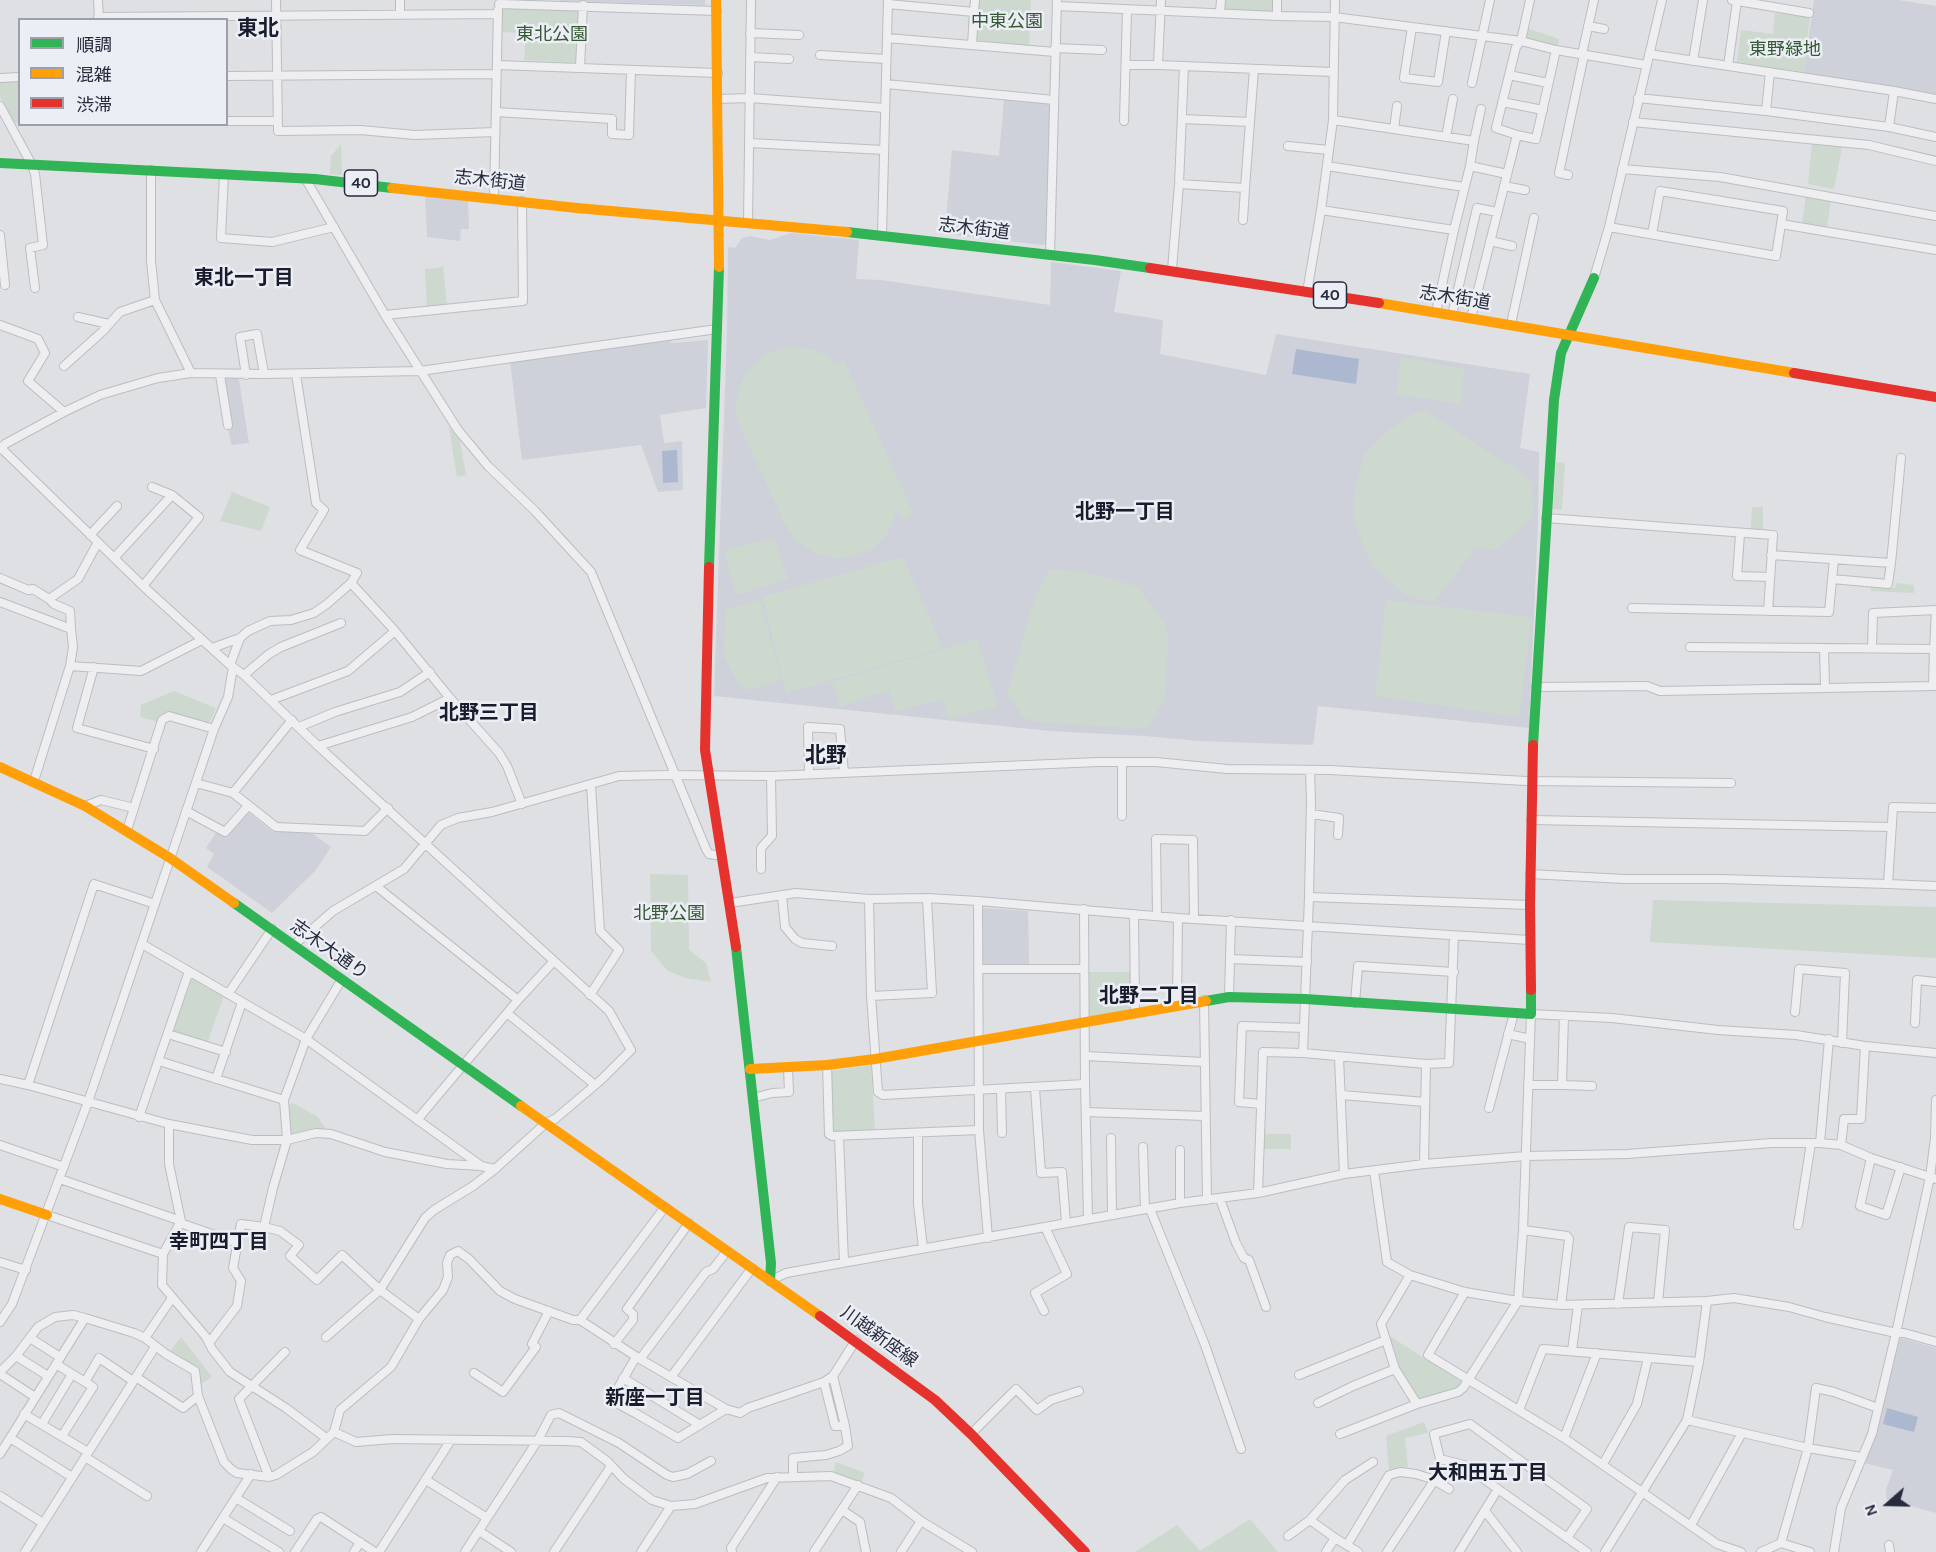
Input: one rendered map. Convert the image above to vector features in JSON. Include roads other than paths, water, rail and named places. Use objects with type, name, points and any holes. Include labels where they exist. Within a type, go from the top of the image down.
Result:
[{"type":"main road","points":[[717,6],[720,221],[704,729],[708,775],[730,903],[750,1069],[771,1263],[770,1281]]},
{"type":"main road","name":"志木街道","points":[[0,163],[305,178],[720,221],[882,235],[1050,255],[1172,270],[1511,324],[1936,397]]},
{"type":"main road","points":[[750,1069],[827,1065],[875,1059],[1177,1004],[1229,997],[1305,999],[1531,1014],[1532,779],[1555,389],[1561,353],[1594,278]]},
{"type":"main road","name":"志木大通り","points":[[0,767],[85,806],[170,858],[627,1180]]},
{"type":"main road","name":"川越新座線","points":[[627,1180],[856,1340],[935,1400],[1085,1552]]},
{"type":"main road","points":[[0,1199],[47,1215]]},
{"type":"street","points":[[98,0],[98,18],[498,14]]},
{"type":"street","points":[[276,0],[278,131],[360,130],[415,135],[495,132]]},
{"type":"street","points":[[400,0],[400,14]]},
{"type":"street","points":[[748,223],[751,0]]},
{"type":"street","points":[[972,45],[975,0]]},
{"type":"street","points":[[1158,65],[1161,0]]},
{"type":"street","points":[[1220,12],[1221,0]]},
{"type":"street","points":[[1277,16],[1278,0]]},
{"type":"street","points":[[1307,292],[1333,120],[1335,0]]},
{"type":"street","points":[[1472,83],[1490,0]]},
{"type":"street","points":[[1530,0],[1521,41],[1516,46],[1496,128],[1536,139],[1556,50]]},
{"type":"street","points":[[1568,175],[1559,173],[1594,0]]},
{"type":"street","points":[[1594,278],[1609,227],[1662,0]]},
{"type":"street","points":[[1693,61],[1703,0]]},
{"type":"street","points":[[1732,0],[1809,13]]},
{"type":"street","points":[[1728,66],[1737,1]]},
{"type":"street","points":[[494,198],[499,2],[717,6]]},
{"type":"street","points":[[882,235],[888,2],[974,12]]},
{"type":"street","points":[[1050,255],[1057,3],[1127,10],[1334,17],[1521,41],[1556,50],[1646,65]]},
{"type":"street","points":[[580,67],[583,5]]},
{"type":"street","points":[[1124,121],[1127,10]]},
{"type":"street","points":[[1588,26],[1604,29]]},
{"type":"street","points":[[1412,27],[1404,78],[1438,82],[1446,31]]},
{"type":"street","points":[[750,33],[799,34]]},
{"type":"street","points":[[887,38],[1055,50],[1102,50]]},
{"type":"street","points":[[1649,54],[1936,99]]},
{"type":"street","points":[[820,55],[886,59]]},
{"type":"street","points":[[750,57],[789,59]]},
{"type":"street","points":[[497,65],[718,73]]},
{"type":"street","points":[[1126,65],[1333,72]]},
{"type":"street","points":[[1172,270],[1179,184],[1184,66]]},
{"type":"street","points":[[1243,220],[1254,69]]},
{"type":"street","points":[[496,112],[612,119],[612,134],[628,135],[632,70]]},
{"type":"street","points":[[1766,111],[1770,72]]},
{"type":"street","points":[[228,76],[496,74]]},
{"type":"street","points":[[1509,75],[1548,83]]},
{"type":"street","points":[[0,78],[18,77]]},
{"type":"street","points":[[886,84],[1054,100]]},
{"type":"street","points":[[1889,127],[1894,91]]},
{"type":"street","points":[[718,99],[750,98],[885,108]]},
{"type":"street","points":[[1638,98],[1889,127],[1936,137]]},
{"type":"street","points":[[1446,137],[1453,99]]},
{"type":"street","points":[[1502,102],[1543,110]]},
{"type":"street","points":[[0,106],[32,165],[44,245],[30,248],[35,288]]},
{"type":"street","points":[[1394,129],[1397,106]]},
{"type":"street","points":[[1436,312],[1481,109]]},
{"type":"street","points":[[1182,119],[1250,122]]},
{"type":"street","points":[[1333,120],[1474,141]]},
{"type":"street","points":[[228,122],[278,121]]},
{"type":"street","points":[[1633,122],[1869,145],[1936,161]]},
{"type":"street","points":[[1471,318],[1517,135]]},
{"type":"street","points":[[749,143],[884,150]]},
{"type":"street","points":[[1288,146],[1329,150]]},
{"type":"street","points":[[1327,166],[1464,187]]},
{"type":"street","points":[[1470,166],[1507,174]]},
{"type":"street","points":[[1622,169],[1720,177],[1936,216]]},
{"type":"street","points":[[151,170],[151,261],[155,300],[191,373]]},
{"type":"street","points":[[224,174],[221,238],[272,242],[334,227]]},
{"type":"street","points":[[305,178],[385,315],[458,430],[473,449],[591,572],[706,849],[709,854],[722,856]]},
{"type":"street","points":[[1179,184],[1245,188]]},
{"type":"street","points":[[1504,186],[1525,190]]},
{"type":"street","points":[[1609,227],[1776,256],[1782,211],[1660,191],[1652,234]]},
{"type":"street","points":[[385,315],[523,301],[522,201]]},
{"type":"street","points":[[1452,315],[1477,208],[1497,212]]},
{"type":"street","points":[[1321,210],[1454,230]]},
{"type":"street","points":[[1511,324],[1534,218]]},
{"type":"street","points":[[1781,224],[1936,250]]},
{"type":"street","points":[[0,236],[5,285]]},
{"type":"street","points":[[1490,241],[1512,246]]},
{"type":"street","points":[[64,366],[120,312],[155,300]]},
{"type":"street","points":[[78,317],[109,324]]},
{"type":"street","points":[[0,326],[38,339],[45,353],[28,381],[64,412]]},
{"type":"street","points":[[326,1337],[380,1290],[425,1218],[495,1169],[546,1123],[555,1119],[595,1085],[631,1050],[609,1011],[318,746],[272,700],[143,586],[0,448],[64,412],[100,395],[158,378],[191,373],[264,375],[420,371],[717,329]]},
{"type":"street","points":[[246,375],[240,337],[257,334],[264,375]]},
{"type":"street","points":[[212,648],[240,638],[248,630],[270,621],[291,620],[314,613],[351,583],[357,573],[300,550],[324,510],[316,503],[296,374]]},
{"type":"street","points":[[220,375],[228,425]]},
{"type":"street","points":[[1832,579],[1888,584],[1901,458]]},
{"type":"street","points":[[143,586],[199,517],[172,495],[152,487]]},
{"type":"street","points":[[114,558],[172,495]]},
{"type":"street","points":[[90,535],[117,506]]},
{"type":"street","points":[[1546,518],[1773,535],[1768,611]]},
{"type":"street","points":[[1740,534],[1737,576],[1770,577]]},
{"type":"street","points":[[49,599],[78,579],[98,542]]},
{"type":"street","points":[[1771,555],[1891,563]]},
{"type":"street","points":[[1632,608],[1829,612],[1834,559]]},
{"type":"street","points":[[0,578],[33,590],[54,604],[70,611],[73,647],[70,666],[34,781]]},
{"type":"street","points":[[351,583],[395,630],[450,698],[499,753],[507,766],[522,804]]},
{"type":"street","points":[[0,602],[71,629]]},
{"type":"street","points":[[1536,687],[1647,686],[1660,691],[1935,686],[1935,610],[1873,613],[1872,648]]},
{"type":"street","points":[[244,675],[281,647],[341,623]]},
{"type":"street","points":[[272,700],[348,671],[395,630]]},
{"type":"street","points":[[0,1322],[12,1304],[26,1270],[88,1102],[214,729],[228,697],[232,666],[240,638]]},
{"type":"street","points":[[70,666],[141,671],[202,640]]},
{"type":"street","points":[[1690,647],[1934,649]]},
{"type":"street","points":[[1824,648],[1825,687]]},
{"type":"street","points":[[94,668],[77,728],[154,749]]},
{"type":"street","points":[[299,727],[335,712],[400,692],[430,672]]},
{"type":"street","points":[[318,746],[412,717],[450,698]]},
{"type":"street","points":[[127,831],[162,720],[169,716],[214,729]]},
{"type":"street","points":[[233,794],[292,720]]},
{"type":"street","points":[[809,774],[808,727],[840,729],[844,773]]},
{"type":"street","points":[[1122,762],[1122,816]]},
{"type":"street","points":[[294,945],[333,910],[404,869],[441,825],[458,818],[522,804],[619,776],[771,776],[1156,762],[1227,769],[1731,783]]},
{"type":"street","points":[[1303,1053],[1309,897],[1310,771]]},
{"type":"street","points":[[761,869],[761,848],[772,836],[771,776]]},
{"type":"street","points":[[196,783],[233,794],[276,827],[365,831],[388,808]]},
{"type":"street","points":[[590,995],[618,950],[600,931],[591,784]]},
{"type":"street","points":[[85,806],[101,800],[134,808]]},
{"type":"street","points":[[186,811],[225,832],[248,806]]},
{"type":"street","points":[[1888,884],[1893,807],[1936,808]]},
{"type":"street","points":[[1311,814],[1339,818],[1338,836]]},
{"type":"street","points":[[1531,820],[1892,827]]},
{"type":"street","points":[[1157,916],[1155,839],[1194,840],[1194,918]]},
{"type":"street","points":[[1530,874],[1624,879],[1721,879],[1936,886]]},
{"type":"street","points":[[28,1085],[94,884],[155,904]]},
{"type":"street","points":[[376,886],[518,1000]]},
{"type":"street","points":[[730,903],[796,893],[869,899],[927,898],[1178,918],[1530,940]]},
{"type":"street","points":[[782,896],[785,927],[795,939],[802,943],[832,946]]},
{"type":"street","points":[[1309,897],[1530,905]]},
{"type":"street","points":[[872,996],[932,993],[927,898]]},
{"type":"street","points":[[869,899],[878,1092],[883,1095],[1085,1084]]},
{"type":"street","points":[[978,902],[979,1130],[988,1238]]},
{"type":"street","points":[[1084,909],[1088,1219]]},
{"type":"street","points":[[1134,914],[1135,1012]]},
{"type":"street","points":[[1177,1004],[1178,918]]},
{"type":"street","points":[[1229,997],[1231,920]]},
{"type":"street","points":[[228,994],[272,929]]},
{"type":"street","points":[[1258,1193],[1263,1052],[1303,1053],[1426,1064],[1449,1063],[1453,1008],[1454,936]]},
{"type":"street","points":[[142,944],[306,1039],[481,1166]]},
{"type":"street","points":[[1230,959],[1307,962]]},
{"type":"street","points":[[417,1119],[554,961]]},
{"type":"street","points":[[1354,1003],[1358,966],[1454,972]]},
{"type":"street","points":[[978,969],[1084,969]]},
{"type":"street","points":[[1795,1012],[1798,969],[1845,973],[1842,1042]]},
{"type":"street","points":[[139,1117],[189,971]]},
{"type":"street","points":[[264,1227],[287,1140],[284,1100],[306,1039],[342,979]]},
{"type":"street","points":[[1916,1023],[1917,980],[1936,982]]},
{"type":"street","points":[[1204,1000],[1207,1200]]},
{"type":"street","points":[[216,1079],[242,1002]]},
{"type":"street","points":[[507,1013],[595,1085]]},
{"type":"street","points":[[1489,1108],[1514,1013]]},
{"type":"street","points":[[1340,1434],[1417,1404],[1458,1392],[1468,1381],[1518,1301],[1531,1014],[1612,1018],[1718,1030],[1796,1035],[1865,1046],[1936,1053]]},
{"type":"street","points":[[1562,1085],[1564,1016]]},
{"type":"street","points":[[1261,1104],[1239,1102],[1242,1026],[1304,1028]]},
{"type":"street","points":[[168,1034],[226,1052]]},
{"type":"street","points":[[1508,1034],[1530,1039]]},
{"type":"street","points":[[1820,1143],[1829,1040]]},
{"type":"street","points":[[1841,1145],[1844,1119],[1860,1119],[1865,1046]]},
{"type":"street","points":[[1085,1056],[1204,1062]]},
{"type":"street","points":[[1340,1057],[1344,1174]]},
{"type":"street","points":[[159,1061],[284,1100]]},
{"type":"street","points":[[1424,1164],[1426,1064]]},
{"type":"street","points":[[827,1065],[832,1137],[979,1130]]},
{"type":"street","points":[[753,1098],[772,1093],[789,1092],[788,1068]]},
{"type":"street","points":[[0,1079],[139,1117],[252,1140],[287,1140],[316,1133],[331,1134],[385,1152],[447,1164],[495,1169]]},
{"type":"street","points":[[1528,1085],[1592,1086]]},
{"type":"street","points":[[1035,1088],[1041,1173],[1062,1172],[1066,1223]]},
{"type":"street","points":[[1001,1090],[1002,1133]]},
{"type":"street","points":[[1342,1095],[1425,1102]]},
{"type":"street","points":[[1834,1552],[1841,1508],[1872,1434],[1933,1178],[1936,1100]]},
{"type":"street","points":[[1086,1112],[1205,1116]]},
{"type":"street","points":[[169,1124],[169,1164],[181,1222],[164,1254],[162,1285],[230,1372],[326,1437]]},
{"type":"street","points":[[918,1133],[918,1204],[923,1248]]},
{"type":"street","points":[[839,1136],[844,1262]]},
{"type":"street","points":[[1111,1138],[1113,1215]]},
{"type":"street","points":[[770,1281],[786,1273],[844,1262],[1180,1203],[1258,1193],[1344,1174],[1424,1164],[1526,1156],[1627,1154],[1772,1143],[1820,1143],[1841,1145],[1871,1158],[1933,1178]]},
{"type":"street","points":[[1798,1226],[1811,1143]]},
{"type":"street","points":[[0,1145],[64,1167]]},
{"type":"street","points":[[1143,1146],[1147,1209],[1205,1345],[1241,1449]]},
{"type":"street","points":[[1180,1150],[1180,1203]]},
{"type":"street","points":[[1871,1158],[1860,1206],[1886,1215],[1900,1167]]},
{"type":"street","points":[[1374,1171],[1387,1262],[1410,1275],[1465,1292],[1518,1301],[1561,1305],[1707,1301],[1734,1298],[1789,1307],[1936,1342]]},
{"type":"street","points":[[60,1179],[238,1243]]},
{"type":"street","points":[[1220,1199],[1236,1243],[1244,1258],[1249,1260],[1266,1307]]},
{"type":"street","points":[[580,1320],[665,1207]]},
{"type":"street","points":[[47,1215],[164,1254]]},
{"type":"street","points":[[209,1343],[237,1306],[241,1281],[233,1268],[241,1224],[280,1231],[299,1245],[290,1256],[317,1280],[342,1255],[380,1290],[419,1319]]},
{"type":"street","points":[[614,1344],[633,1320],[633,1314],[627,1309],[688,1224]]},
{"type":"street","points":[[1044,1311],[1035,1293],[1067,1274],[1045,1227]]},
{"type":"street","points":[[1618,1304],[1629,1227],[1665,1230],[1658,1302]]},
{"type":"street","points":[[1523,1230],[1567,1236],[1569,1239],[1561,1305]]},
{"type":"street","points":[[35,1397],[0,1373],[46,1321],[55,1317],[73,1315],[146,1338],[155,1347],[195,1371],[198,1396],[224,1462],[237,1473],[276,1476],[304,1459],[334,1432],[340,1410],[391,1367],[419,1319],[443,1290],[448,1277],[447,1263],[450,1256],[458,1251],[500,1291],[515,1299],[573,1320],[580,1320],[638,1358],[726,1409],[740,1413],[748,1408],[824,1382],[833,1376],[856,1340]]},
{"type":"street","points":[[726,1409],[678,1438],[611,1400],[623,1378],[638,1358],[706,1272],[713,1269],[728,1251]]},
{"type":"street","points":[[0,1262],[26,1270]]},
{"type":"street","points":[[671,1377],[752,1268]]},
{"type":"street","points":[[1410,1275],[1381,1324],[1395,1369],[1417,1404]]},
{"type":"street","points":[[1465,1292],[1428,1355],[1564,1438],[1717,1544],[1742,1552]]},
{"type":"street","points":[[146,1338],[172,1298]]},
{"type":"street","points":[[1605,1552],[1687,1420],[1700,1362],[1707,1301]]},
{"type":"street","points":[[1572,1351],[1578,1305]]},
{"type":"street","points":[[474,1373],[503,1392],[536,1347],[532,1344],[549,1311]]},
{"type":"street","points":[[0,1454],[84,1318]]},
{"type":"street","points":[[30,1338],[72,1374],[93,1388],[62,1436]]},
{"type":"street","points":[[1299,1375],[1386,1340]]},
{"type":"street","points":[[25,1552],[155,1347]]},
{"type":"street","points":[[1519,1410],[1541,1351],[1546,1348],[1700,1362]]},
{"type":"street","points":[[269,1477],[238,1399],[285,1352]]},
{"type":"street","points":[[1564,1438],[1597,1353]]},
{"type":"street","points":[[16,1356],[48,1377]]},
{"type":"street","points":[[85,1382],[99,1358],[183,1408],[198,1396]]},
{"type":"street","points":[[1603,1464],[1637,1404],[1648,1358]]},
{"type":"street","points":[[1318,1403],[1395,1369]]},
{"type":"street","points":[[42,1424],[72,1374]]},
{"type":"street","points":[[793,1476],[794,1458],[826,1455],[848,1446],[833,1376]]},
{"type":"street","points":[[623,1378],[700,1425]]},
{"type":"street","points":[[824,1382],[835,1426],[845,1425]]},
{"type":"street","points":[[1780,1543],[1808,1448],[1816,1388],[1878,1408]]},
{"type":"street","points":[[971,1434],[1016,1389],[1038,1410],[1051,1400],[1079,1390]]},
{"type":"street","points":[[465,1552],[538,1440],[551,1415],[559,1413],[619,1443],[673,1477],[687,1474],[711,1461]]},
{"type":"street","points":[[24,1414],[62,1436],[147,1496]]},
{"type":"street","points":[[1687,1420],[1808,1448],[1861,1456]]},
{"type":"street","points":[[1568,1538],[1587,1509],[1470,1424],[1434,1434],[1440,1459],[1464,1465],[1587,1552]]},
{"type":"street","points":[[334,1432],[356,1442],[392,1439],[581,1442],[652,1500],[671,1506],[695,1504],[767,1478],[831,1476],[891,1498],[921,1521],[972,1552]]},
{"type":"street","points":[[1691,1526],[1742,1432]]},
{"type":"street","points":[[10,1438],[72,1478]]},
{"type":"street","points":[[295,1552],[317,1519],[321,1517],[377,1552],[451,1440]]},
{"type":"street","points":[[1288,1536],[1310,1520],[1345,1480],[1373,1462]]},
{"type":"street","points":[[555,1552],[611,1466]]},
{"type":"street","points":[[1347,1545],[1389,1475],[1400,1472],[1416,1474],[1449,1489]]},
{"type":"street","points":[[201,1552],[251,1474]]},
{"type":"street","points":[[732,1552],[731,1548],[777,1477]]},
{"type":"street","points":[[426,1480],[487,1518]]},
{"type":"street","points":[[1387,1552],[1434,1481]]},
{"type":"street","points":[[814,1552],[858,1485]]},
{"type":"street","points":[[1459,1552],[1498,1489]]},
{"type":"street","points":[[0,1496],[43,1523]]},
{"type":"street","points":[[236,1498],[290,1531]]},
{"type":"street","points":[[641,1552],[671,1506]]},
{"type":"street","points":[[842,1510],[860,1522],[866,1552]]},
{"type":"street","points":[[1485,1511],[1517,1552]]},
{"type":"street","points":[[223,1518],[279,1552]]},
{"type":"street","points":[[1310,1520],[1358,1552]]},
{"type":"street","points":[[902,1552],[921,1521]]},
{"type":"street","points":[[479,1531],[511,1552]]},
{"type":"street","points":[[1326,1552],[1335,1538]]},
{"type":"street","points":[[354,1552],[360,1542]]},
{"type":"street","points":[[1761,1552],[1780,1543],[1810,1552]]},
{"type":"street","points":[[1712,1552],[1717,1544]]},
{"type":"water","points":[[1296,349],[1359,359],[1356,384],[1292,374]]},
{"type":"water","points":[[677,450],[678,482],[663,483],[662,451]]},
{"type":"water","points":[[1887,1408],[1918,1417],[1914,1432],[1883,1424]]},
{"type":"district","name":"東北","points":[[258,29]]},
{"type":"district","name":"東北一丁目","points":[[244,278]]},
{"type":"district","name":"北野一丁目","points":[[1125,512]]},
{"type":"district","name":"北野三丁目","points":[[489,713]]},
{"type":"district","name":"北野","points":[[826,756]]},
{"type":"district","name":"北野二丁目","points":[[1149,996]]},
{"type":"district","name":"幸町四丁目","points":[[219,1242]]},
{"type":"district","name":"新座一丁目","points":[[655,1398]]},
{"type":"district","name":"大和田五丁目","points":[[1488,1473]]},
{"type":"park label","name":"中東公園","points":[[1007,22]]},
{"type":"park label","name":"東北公園","points":[[552,35]]},
{"type":"park label","name":"東野緑地","points":[[1785,50]]},
{"type":"park label","name":"北野公園","points":[[669,914]]}]
